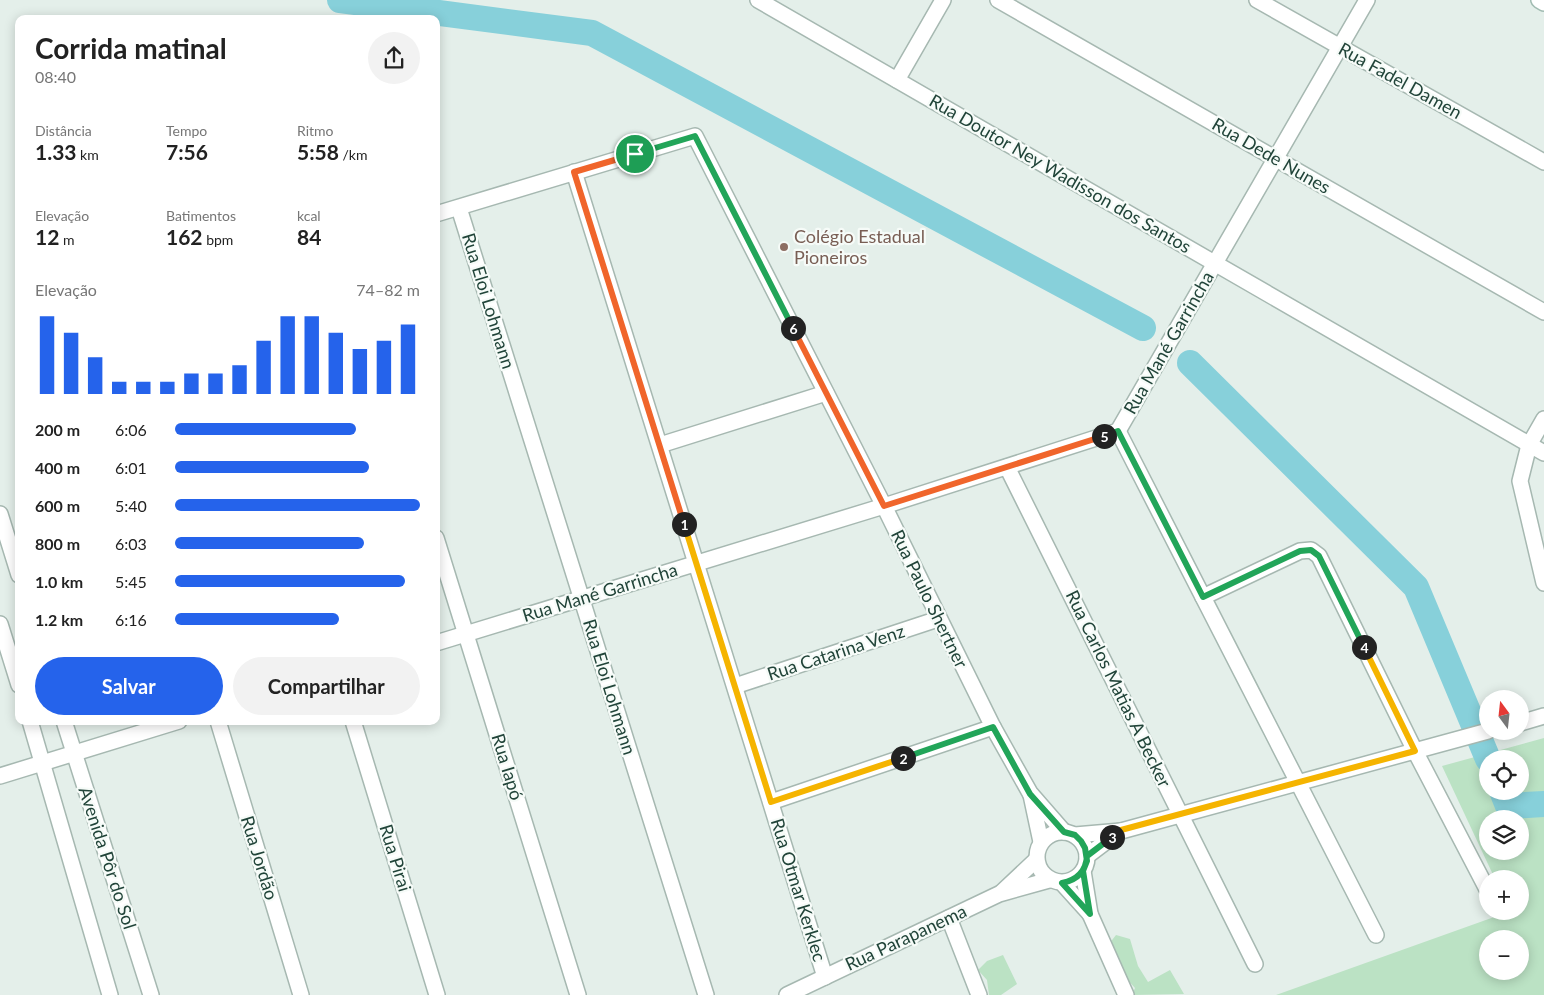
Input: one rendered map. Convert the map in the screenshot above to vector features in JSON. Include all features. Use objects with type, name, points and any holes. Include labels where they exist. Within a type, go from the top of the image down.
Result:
[{"type":"street","name":"Rua Doutor Ney Wadisson dos Santos","points":[[758,0],[1544,453]]},
{"type":"street","points":[[897,80],[943,0]]},
{"type":"street","name":"Rua Dede Nunes","points":[[998,0],[1544,312]]},
{"type":"street","name":"Rua Fadel Damen","points":[[1257,0],[1544,162]]},
{"type":"street","name":"Rua Mané Garrincha","points":[[440,642],[884,506],[1118,431],[1367,0]]},
{"type":"street","points":[[1539,0],[1544,3]]},
{"type":"street","name":"Rua Paulo Shertner","points":[[574,172],[695,136],[884,506],[938,619],[993,727],[1030,794],[1041,842]]},
{"type":"street","points":[[440,213],[574,172]]},
{"type":"street","name":"Rua Otmar Kerklec","points":[[574,172],[825,977]]},
{"type":"street","name":"Rua Eloi Lohmann","points":[[459,208],[706,995]]},
{"type":"street","points":[[660,445],[826,392]]},
{"type":"street","points":[[1544,419],[1530,445],[1520,481],[1544,583]]},
{"type":"street","points":[[1118,431],[1376,935]]},
{"type":"street","name":"Rua Carlos Matias A Becker","points":[[1007,467],[1255,964]]},
{"type":"street","points":[[0,514],[15,562]]},
{"type":"street","points":[[1203,597],[1300,551],[1311,550],[1319,556],[1415,751],[1479,874]]},
{"type":"street","name":"Rua Iapó","points":[[440,551],[578,995]]},
{"type":"street","name":"Rua Catarina Venz","points":[[734,686],[938,619]]},
{"type":"street","points":[[0,624],[15,672]]},
{"type":"street","points":[[1529,720],[1544,716]]},
{"type":"street","name":"Avenida Pôr do Sol","points":[[31,725],[110,995]]},
{"type":"street","name":"Avenida Pôr do Sol","points":[[65,725],[151,995]]},
{"type":"street","points":[[0,776],[165,725]]},
{"type":"street","name":"Rua Jordão","points":[[219,725],[301,995]]},
{"type":"street","name":"Rua Pirai","points":[[354,725],[437,995]]},
{"type":"street","points":[[771,802],[993,727]]},
{"type":"street","points":[[1090,914],[1056,881],[1043,875],[1038,868],[1036,854],[1041,842],[1052,834],[1121,830],[1479,733]]},
{"type":"street","name":"Rua Paulo Shertner","points":[[1030,794],[1070,834]]},
{"type":"street","points":[[1056,881],[1070,881],[1078,877],[1085,863],[1121,830]]},
{"type":"street","points":[[1070,834],[1081,841],[1090,914],[1126,995]]},
{"type":"street","name":"Rua Parapanema","points":[[999,894],[1036,860]]},
{"type":"street","name":"Rua Parapanema","points":[[787,995],[999,894],[1056,881]]},
{"type":"street","points":[[949,918],[979,995]]},
{"type":"green space","points":[[1544,738],[1544,995],[1276,995],[1486,920],[1529,920],[1529,870],[1491,870],[1486,860],[1529,860],[1529,810],[1479,810],[1479,845],[1442,766],[1479,756],[1479,800],[1529,800],[1529,750],[1500,750]]},
{"type":"green space","points":[[1116,935],[1130,939],[1138,966],[1148,982],[1170,970],[1184,994],[1132,995],[1135,988],[1117,968],[1109,944]]},
{"type":"green space","points":[[1003,955],[1017,984],[1001,995],[989,995],[987,980],[978,970],[987,961]]},
{"type":"waterway","points":[[340,0],[592,33],[1143,328]]},
{"type":"waterway","points":[[1190,363],[1416,587],[1484,750]]},
{"type":"waterway","points":[[1506,800],[1508,806],[1544,804]]},
{"type":"place","name":"Colégio Estadual Pioneiros","points":[[784,247]]},
{"type":"route","points":[[635,154],[574,172],[771,802],[993,727],[1030,794],[1064,832],[1075,835],[1085,848],[1087,861],[1083,871],[1090,914],[1062,883],[1078,877],[1083,871],[1086,866],[1087,861],[1087,856],[1121,830],[1415,751],[1319,556],[1311,550],[1300,551],[1203,597],[1118,431],[884,506],[695,136],[635,154]]}]
